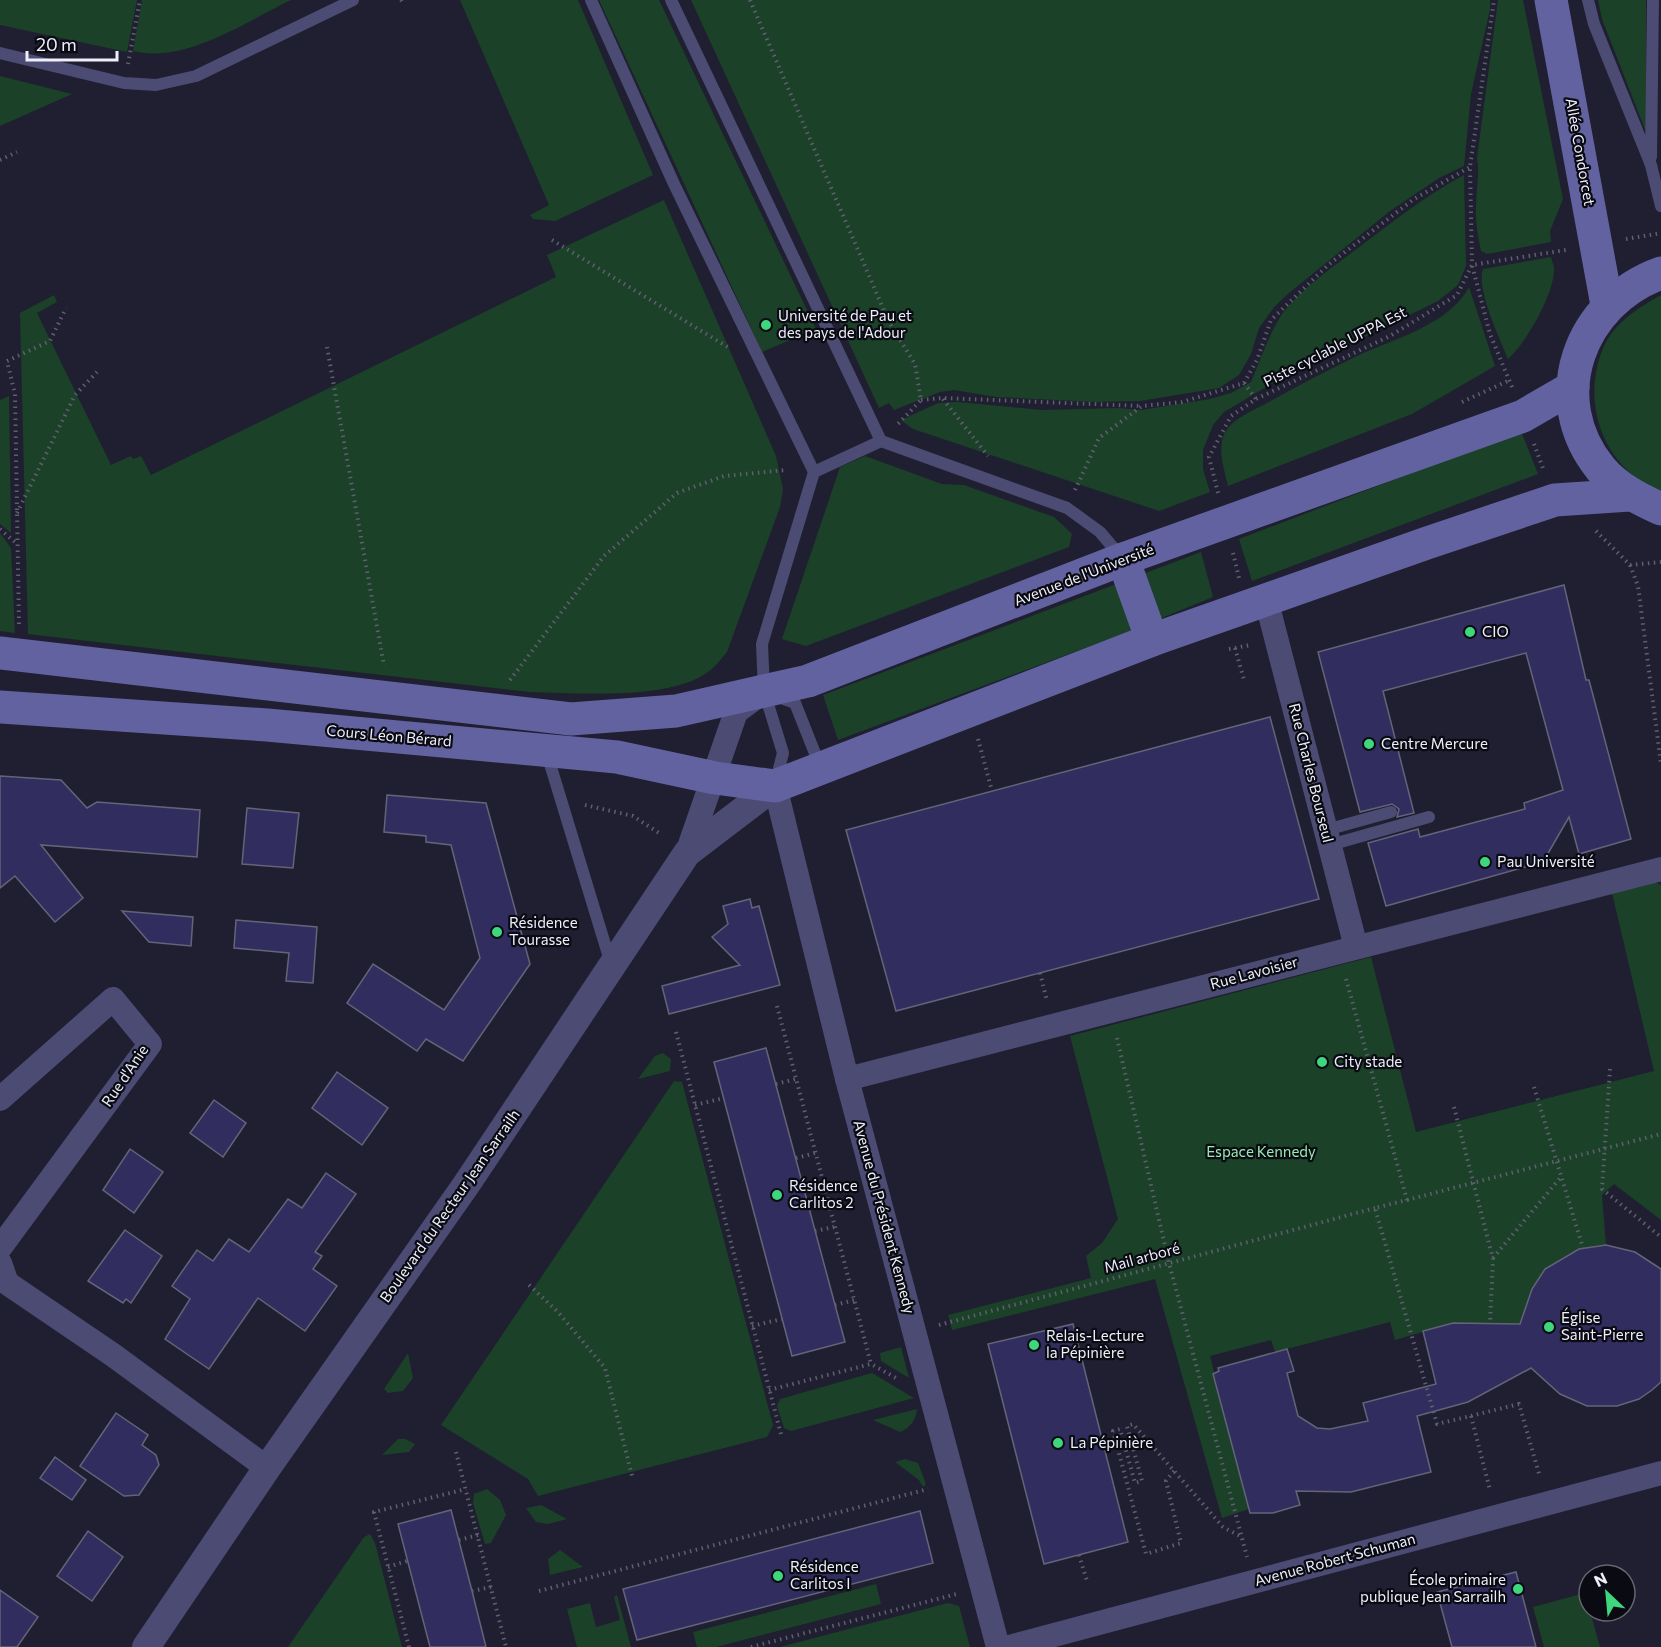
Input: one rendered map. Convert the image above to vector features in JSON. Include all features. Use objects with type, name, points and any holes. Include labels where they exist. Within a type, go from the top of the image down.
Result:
[{"type":"main road","name":"Allée Condorcet","points":[[1551,0],[1607,305]]},
{"type":"main road","points":[[1661,273],[1638,281],[1607,305],[1583,343],[1573,387],[1580,431],[1589,452],[1602,470],[1630,495],[1661,509]]},
{"type":"main road","name":"Avenue de l'Université","points":[[764,692],[808,681],[1122,559],[1523,416],[1573,387]]},
{"type":"main road","points":[[775,786],[1152,640],[1555,500],[1630,495]]},
{"type":"main road","points":[[1122,559],[1152,640]]},
{"type":"main road","points":[[10,654],[390,700],[571,719],[676,711],[764,692]]},
{"type":"main road","name":"Cours Léon Bérard","points":[[0,707],[279,726],[617,757],[715,778],[775,786]]},
{"type":"street","name":"Rue Charles Bourseul","points":[[1256,603],[1328,837],[1347,949]]},
{"type":"street","name":"Avenue de l'Université","points":[[687,853],[715,778],[736,711],[764,692]]},
{"type":"street","name":"Boulevard du Recteur Jean Sarrailh","points":[[146,1647],[267,1468],[466,1185],[687,853],[775,786]]},
{"type":"street","name":"Avenue du Président Kennedy","points":[[775,786],[847,1079],[998,1647]]},
{"type":"street","name":"Rue Lavoisier","points":[[847,1079],[1661,869]]},
{"type":"street","name":"Rue d'Anie","points":[[0,1099],[113,999],[150,1044],[0,1248]]},
{"type":"street","points":[[0,1263],[7,1283],[113,1355],[267,1468]]},
{"type":"street","name":"Avenue Robert Schuman","points":[[1009,1647],[1661,1473]]},
{"type":"lane","points":[[0,53],[124,82],[156,85],[196,76],[352,0]]},
{"type":"lane","points":[[591,0],[674,184],[814,472],[762,644],[764,692],[783,753],[775,786]]},
{"type":"lane","points":[[671,0],[881,441]]},
{"type":"lane","points":[[1588,0],[1594,24],[1651,165],[1661,206]]},
{"type":"lane","points":[[1651,165],[1653,0]]},
{"type":"lane","points":[[814,472],[881,441],[1067,508],[1113,544],[1122,559]]},
{"type":"lane","points":[[764,692],[795,703],[820,767]]},
{"type":"lane","points":[[546,750],[612,965]]},
{"type":"lane","points":[[1328,837],[1390,812]]},
{"type":"lane","points":[[1328,837],[1429,817]]},
{"type":"path","points":[[124,82],[140,0]]},
{"type":"path","points":[[750,0],[889,322],[915,364],[921,400]]},
{"type":"path","name":"Piste cyclable UPPA Est","points":[[1256,603],[1226,522],[1209,457],[1231,416],[1256,399],[1390,336],[1457,294],[1472,265],[1470,167],[1494,0]]},
{"type":"path","points":[[0,160],[17,152]]},
{"type":"path","points":[[881,441],[921,400],[942,398],[1142,406],[1182,402],[1244,383],[1257,360],[1271,320],[1312,281],[1414,199],[1470,167]]},
{"type":"path","points":[[552,240],[741,355]]},
{"type":"path","points":[[10,654],[17,544],[15,394],[8,361],[50,342],[66,308]]},
{"type":"path","points":[[327,347],[390,700]]},
{"type":"path","points":[[16,513],[75,395],[97,372]]},
{"type":"path","points":[[1244,383],[1256,399]]},
{"type":"path","points":[[942,398],[990,458],[986,478]]},
{"type":"path","points":[[1067,508],[1099,438],[1142,406]]},
{"type":"path","points":[[496,711],[498,695],[604,556],[634,527],[677,493],[724,477],[786,470]]},
{"type":"path","points":[[0,529],[17,544]]},
{"type":"path","points":[[1630,565],[1638,586],[1661,764]]},
{"type":"path","points":[[1235,648],[1244,680]]},
{"type":"path","points":[[985,736],[978,738],[992,791]]},
{"type":"path","points":[[561,799],[633,816],[662,835]]},
{"type":"path","points":[[1347,949],[1407,1200]]},
{"type":"path","points":[[769,1390],[871,1364],[777,1006]]},
{"type":"path","points":[[1110,1011],[1170,1263],[1254,1582]]},
{"type":"path","points":[[676,1032],[782,1438]]},
{"type":"path","points":[[1610,1069],[1602,1189],[1661,1237]]},
{"type":"path","points":[[776,1084],[796,1079]]},
{"type":"path","points":[[1534,1087],[1583,1248]]},
{"type":"path","points":[[695,1106],[724,1098]]},
{"type":"path","points":[[1454,1107],[1493,1259],[1490,1323]]},
{"type":"path","name":"Mail arboré","points":[[914,1332],[1661,1134]]},
{"type":"path","points":[[796,1158],[815,1153]]},
{"type":"path","points":[[1493,1259],[1561,1178]]},
{"type":"path","points":[[1375,1208],[1437,1424],[1519,1404],[1548,1504]]},
{"type":"path","points":[[815,1232],[834,1227]]},
{"type":"path","points":[[529,1285],[558,1312],[605,1368],[632,1476]]},
{"type":"path","points":[[835,1305],[854,1300]]},
{"type":"path","points":[[752,1326],[782,1319]]},
{"type":"path","points":[[1471,1416],[1497,1517]]},
{"type":"path","points":[[1174,1471],[1166,1481],[1181,1543],[1146,1554],[1113,1431],[1120,1429],[1135,1483],[1142,1481],[1127,1426],[1134,1424],[1223,1527],[1241,1536]]},
{"type":"path","points":[[456,1452],[507,1647]]},
{"type":"path","points":[[539,1591],[954,1482]]},
{"type":"path","points":[[409,1647],[374,1512],[466,1489]]},
{"type":"path","points":[[459,1540],[478,1535]]},
{"type":"path","points":[[1079,1555],[1087,1581]]},
{"type":"path","points":[[388,1567],[407,1561]]},
{"type":"path","points":[[472,1591],[491,1587]]},
{"type":"path","points":[[751,1647],[982,1587]]},
{"type":"green space","points":[[0,0],[137,0],[127,52],[0,25]]},
{"type":"green space","points":[[142,0],[291,0],[214,39],[173,52],[153,53],[133,51]]},
{"type":"green space","points":[[460,0],[578,0],[653,175],[555,221],[533,219],[530,215],[549,205]]},
{"type":"green space","points":[[599,0],[659,0],[816,329],[762,352]]},
{"type":"green space","points":[[691,0],[1490,0],[1490,9],[1471,94],[1464,166],[1439,178],[1390,211],[1275,306],[1259,328],[1251,354],[1239,375],[1219,388],[1140,401],[1095,402],[996,397],[954,390],[940,392],[894,410],[889,403],[879,408]]},
{"type":"green space","points":[[1498,0],[1523,0],[1563,199],[1550,231],[1551,242],[1487,254],[1481,251],[1476,223],[1477,158]]},
{"type":"green space","points":[[1598,0],[1646,0],[1646,132],[1602,19]]},
{"type":"green space","points":[[0,76],[72,94],[0,126]]},
{"type":"green space","points":[[1464,175],[1466,266],[1458,285],[1438,301],[1283,377],[1224,412],[1213,425],[1203,450],[1203,469],[1210,492],[1159,511],[913,429],[901,420],[938,403],[958,402],[1043,410],[1118,408],[1141,410],[1210,399],[1231,393],[1251,382],[1279,319],[1304,290],[1409,210]]},
{"type":"green space","points":[[664,200],[776,456],[783,489],[780,507],[727,652],[705,674],[659,690],[592,694],[529,692],[28,634],[20,313],[54,295],[57,302],[37,313],[111,465],[131,456],[133,459],[141,456],[151,475],[556,277],[547,255]]},
{"type":"green space","points":[[1551,257],[1554,269],[1544,306],[1523,342],[1508,359],[1486,301],[1483,289],[1483,269]]},
{"type":"green space","points":[[1469,287],[1495,366],[1412,414],[1228,486],[1221,449],[1224,434],[1236,420],[1334,367],[1434,321],[1460,300]]},
{"type":"green space","points":[[1661,295],[1661,492],[1641,481],[1624,467],[1610,449],[1601,429],[1594,386],[1598,364],[1611,334],[1630,315]]},
{"type":"green space","points":[[9,396],[11,533],[0,524],[0,400]]},
{"type":"green space","points":[[1521,431],[1538,474],[1252,581],[1239,539]]},
{"type":"green space","points":[[865,456],[942,484],[964,485],[1054,517],[1072,534],[1069,547],[806,646],[782,639],[840,467]]},
{"type":"green space","points":[[0,533],[11,548],[15,633],[0,631]]},
{"type":"green space","points":[[1201,552],[1213,597],[1125,633],[838,740],[823,695]]},
{"type":"green space","name":"Espace Kennedy","points":[[1655,882],[1661,885],[1661,1220],[1614,1184],[1602,1195],[1606,1245],[1574,1252],[1549,1268],[1539,1279],[1532,1292],[1523,1323],[1453,1323],[1395,1340],[1390,1322],[1275,1352],[1271,1340],[1210,1356],[1237,1463],[1255,1507],[1222,1518],[1155,1279],[952,1330],[948,1315],[1091,1278],[1086,1256],[1102,1243],[1118,1219],[1070,1036],[1371,957],[1416,1132],[1654,1071],[1612,893]]},
{"type":"green space","points":[[663,1053],[671,1059],[670,1071],[638,1079],[655,1056]]},
{"type":"green space","points":[[674,1081],[682,1082],[773,1425],[767,1437],[538,1496],[528,1479],[441,1425]]},
{"type":"green space","points":[[901,1347],[909,1378],[881,1361],[880,1353]]},
{"type":"green space","points":[[408,1353],[413,1378],[403,1391],[388,1393],[384,1389]]},
{"type":"green space","points":[[872,1373],[914,1398],[791,1431],[784,1428],[777,1406],[780,1399]]},
{"type":"green space","points":[[917,1409],[912,1423],[900,1432],[873,1420]]},
{"type":"green space","points":[[398,1439],[405,1439],[415,1444],[409,1452],[382,1455]]},
{"type":"green space","points":[[905,1459],[918,1463],[926,1484],[923,1487],[919,1480],[895,1462]]},
{"type":"green space","points":[[487,1489],[500,1500],[506,1515],[491,1543],[485,1544],[473,1503],[474,1494]]},
{"type":"green space","points":[[541,1505],[567,1519],[548,1524],[536,1522],[526,1508]]},
{"type":"green space","points":[[370,1534],[375,1543],[402,1647],[288,1647],[364,1537]]},
{"type":"green space","points":[[560,1550],[583,1567],[550,1575],[548,1559]]},
{"type":"green space","points":[[876,1584],[881,1604],[716,1647],[697,1647],[693,1632]]},
{"type":"green space","points":[[617,1595],[631,1647],[577,1647],[567,1609],[590,1603],[596,1627],[620,1620],[614,1597]]},
{"type":"green space","points":[[1577,1595],[1577,1623],[1593,1623],[1600,1647],[1544,1647],[1533,1607]]},
{"type":"green space","points":[[948,1603],[959,1606],[970,1647],[780,1647]]},
{"type":"building","points":[[1564,585],[1586,680],[1589,680],[1631,839],[1579,854],[1569,817],[1543,862],[1386,906],[1368,843],[1418,829],[1420,837],[1525,809],[1524,803],[1563,790],[1526,653],[1383,691],[1414,813],[1397,817],[1399,809],[1392,804],[1360,812],[1318,652]]},
{"type":"building","points":[[1270,717],[1319,899],[896,1011],[846,830]]},
{"type":"building","points":[[0,776],[61,780],[87,808],[97,802],[200,810],[197,857],[41,845],[83,898],[55,922],[15,876],[0,888]]},
{"type":"building","name":"Résidence Tourasse","points":[[387,795],[486,803],[530,964],[463,1061],[426,1039],[417,1051],[347,1003],[373,964],[444,1010],[480,958],[451,845],[426,842],[426,836],[384,832]]},
{"type":"building","points":[[247,808],[299,813],[293,868],[242,864]]},
{"type":"building","points":[[750,899],[752,908],[759,906],[780,985],[669,1014],[662,986],[740,965],[712,937],[728,924],[723,906]]},
{"type":"building","points":[[122,911],[193,917],[191,946],[149,942]]},
{"type":"building","points":[[236,920],[317,927],[313,983],[286,981],[289,953],[234,948]]},
{"type":"building","name":"Résidence Carlitos 2","points":[[766,1048],[845,1342],[792,1356],[714,1062]]},
{"type":"building","points":[[337,1072],[388,1108],[362,1145],[312,1108]]},
{"type":"building","points":[[214,1100],[246,1123],[223,1157],[190,1133]]},
{"type":"building","points":[[130,1149],[163,1172],[134,1213],[103,1190]]},
{"type":"building","points":[[326,1173],[356,1194],[315,1252],[322,1256],[313,1269],[337,1286],[305,1331],[258,1298],[209,1369],[165,1339],[190,1299],[172,1286],[197,1250],[213,1261],[229,1239],[249,1252],[288,1199],[302,1208]]},
{"type":"building","points":[[125,1230],[162,1256],[131,1303],[126,1299],[123,1303],[88,1281]]},
{"type":"building","points":[[1606,1245],[1635,1252],[1661,1269],[1661,1382],[1652,1390],[1639,1399],[1617,1406],[1587,1406],[1560,1394],[1531,1368],[1468,1402],[1417,1416],[1431,1472],[1351,1492],[1296,1491],[1300,1505],[1273,1513],[1250,1513],[1213,1374],[1219,1371],[1218,1368],[1287,1349],[1294,1371],[1287,1373],[1298,1416],[1317,1428],[1330,1429],[1368,1421],[1363,1403],[1436,1384],[1423,1331],[1453,1323],[1520,1324],[1532,1289],[1545,1269],[1579,1249]]},
{"type":"building","name":"La Pépinière","points":[[1073,1324],[1128,1542],[1044,1564],[988,1344]]},
{"type":"building","points":[[116,1413],[148,1435],[142,1445],[156,1455],[159,1465],[139,1495],[124,1496],[80,1466]]},
{"type":"building","points":[[55,1457],[86,1480],[72,1500],[40,1478]]},
{"type":"building","points":[[451,1510],[486,1647],[430,1647],[398,1524]]},
{"type":"building","name":"Résidence Carlitos I","points":[[920,1511],[933,1563],[637,1640],[623,1589]]},
{"type":"building","points":[[88,1531],[123,1557],[92,1601],[57,1576]]},
{"type":"building","points":[[1516,1572],[1536,1647],[1452,1647],[1437,1592]]},
{"type":"building","points":[[0,1590],[38,1617],[17,1647],[0,1647]]},
{"type":"place","name":"Université de Pau et des pays de l'Adour","points":[[766,325]]},
{"type":"place","name":"CIO","points":[[1470,632]]},
{"type":"place","name":"Centre Mercure","points":[[1369,744]]},
{"type":"place","name":"Pau Université","points":[[1485,862]]},
{"type":"place","name":"Résidence Tourasse","points":[[497,932]]},
{"type":"place","name":"City stade","points":[[1322,1062]]},
{"type":"place","name":"Résidence Carlitos 2","points":[[777,1195]]},
{"type":"place","name":"Église Saint-Pierre","points":[[1549,1327]]},
{"type":"place","name":"Relais-Lecture la Pépinière","points":[[1034,1345]]},
{"type":"place","name":"La Pépinière","points":[[1058,1443]]},
{"type":"place","name":"Résidence Carlitos I","points":[[778,1576]]},
{"type":"place","name":"École primaire publique Jean Sarrailh","points":[[1518,1589]]}]
